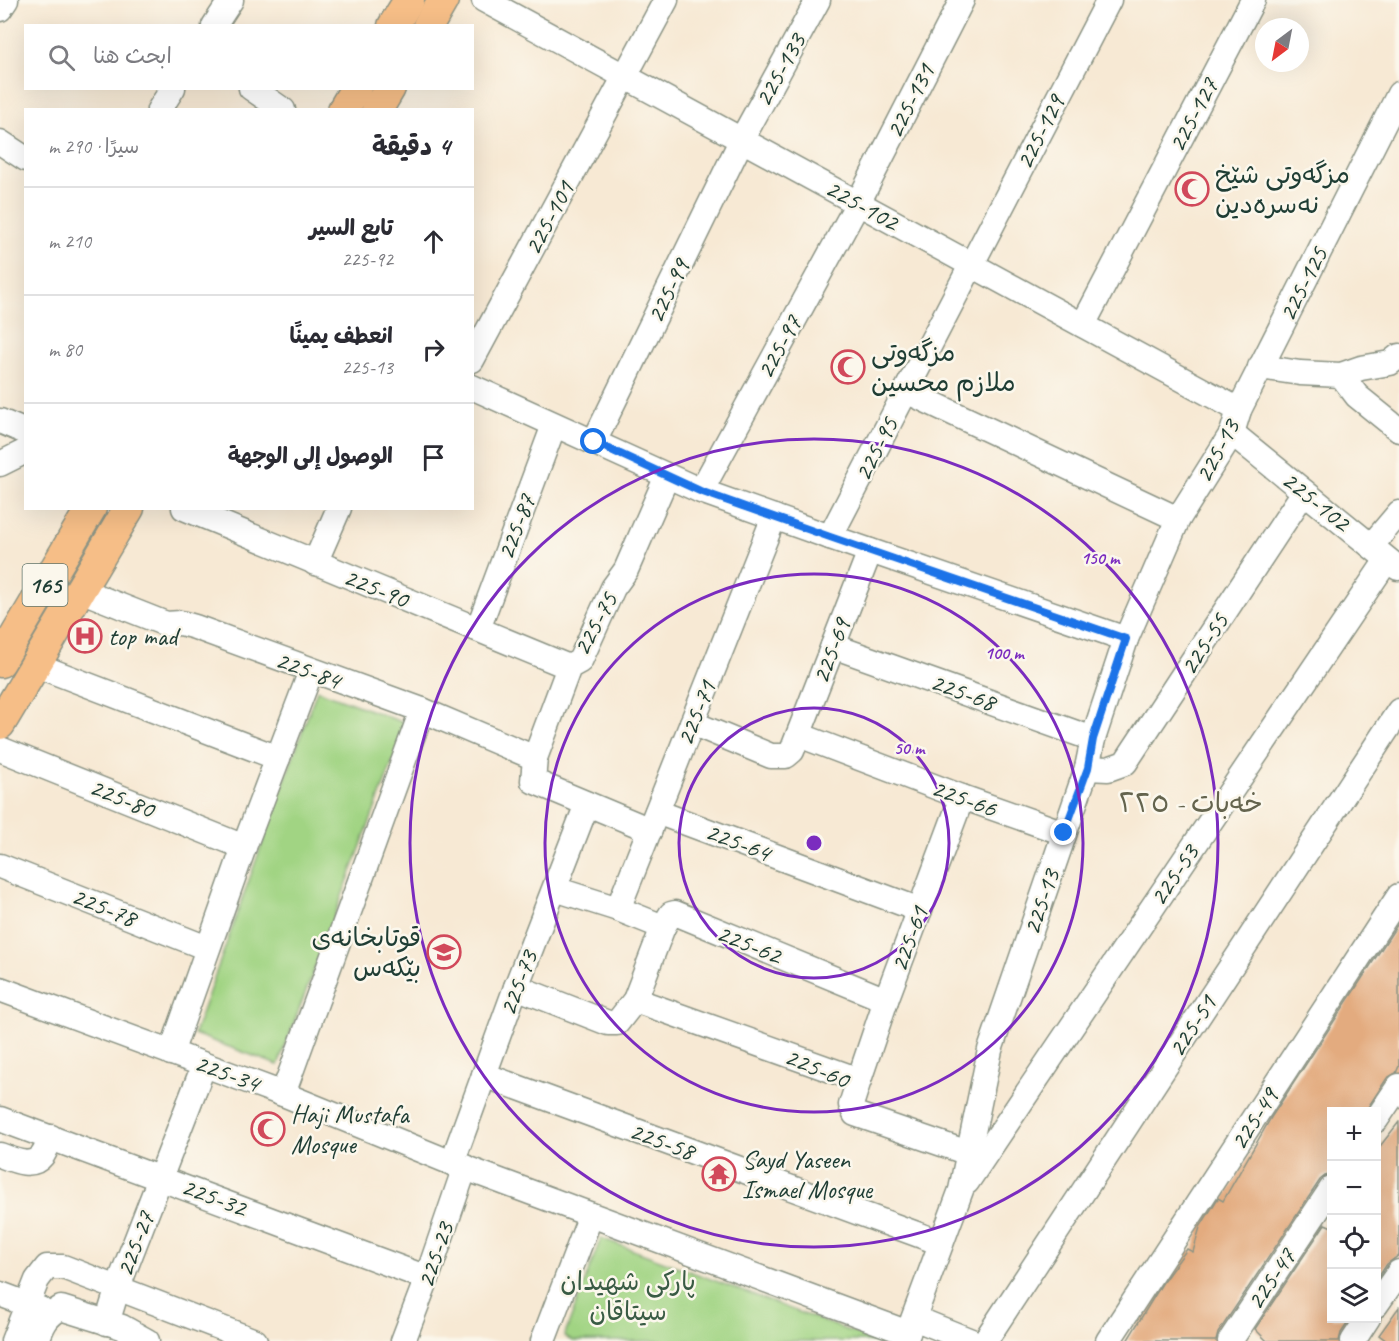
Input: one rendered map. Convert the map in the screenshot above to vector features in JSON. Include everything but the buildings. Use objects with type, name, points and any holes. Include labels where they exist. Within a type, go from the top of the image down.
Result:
[{"type":"main road","points":[[394,24],[409,0]]},
{"type":"main road","points":[[429,24],[443,0]]},
{"type":"main road","points":[[344,108],[355,90]]},
{"type":"main road","points":[[378,108],[389,90]]},
{"type":"main road","name":"165","points":[[0,662],[90,510]]},
{"type":"main road","name":"165","points":[[0,724],[128,510]]},
{"type":"street","points":[[0,9],[6,0]]},
{"type":"street","points":[[215,24],[231,0]]},
{"type":"street","name":"225-102","points":[[484,0],[1239,410]]},
{"type":"street","name":"225-101","points":[[474,356],[666,0]]},
{"type":"street","name":"225-133","points":[[742,139],[818,0]]},
{"type":"street","name":"225-131","points":[[858,203],[962,0]]},
{"type":"street","name":"225-129","points":[[971,265],[1108,0]]},
{"type":"street","name":"225-127","points":[[1083,325],[1253,0]]},
{"type":"street","points":[[160,108],[172,90]]},
{"type":"street","points":[[254,90],[280,108]]},
{"type":"street","name":"225-125","points":[[1239,410],[1399,94]]},
{"type":"street","name":"225-99","points":[[594,442],[742,139]]},
{"type":"street","name":"225-97","points":[[700,491],[858,203]]},
{"type":"street","name":"225-95","points":[[830,537],[971,265]]},
{"type":"street","points":[[1260,367],[1300,373],[1341,375],[1361,368],[1390,363],[1399,356]]},
{"type":"street","points":[[1341,375],[1357,396],[1399,430]]},
{"type":"street","points":[[474,388],[700,491],[1126,639]]},
{"type":"street","points":[[906,391],[1178,519]]},
{"type":"street","name":"225-13","points":[[909,1331],[962,1190],[990,1050],[1088,768],[1093,739],[1126,639],[1178,519],[1232,433],[1239,410]]},
{"type":"street","points":[[0,421],[24,431]]},
{"type":"street","name":"225-87","points":[[478,629],[554,425]]},
{"type":"street","name":"225-102","points":[[1232,433],[1386,558]]},
{"type":"street","points":[[0,448],[24,446]]},
{"type":"street","points":[[0,464],[24,452]]},
{"type":"street","name":"225-75","points":[[534,766],[569,667],[580,661],[613,588],[626,570],[667,476]]},
{"type":"street","name":"225-55","points":[[1088,768],[1108,769],[1125,763],[1304,492]]},
{"type":"street","name":"225-90","points":[[189,510],[569,667]]},
{"type":"street","points":[[315,563],[338,510]]},
{"type":"street","name":"225-53","points":[[962,1190],[1386,558],[1399,513]]},
{"type":"street","name":"225-71","points":[[618,909],[774,517]]},
{"type":"street","name":"225-69","points":[[795,743],[870,551]]},
{"type":"street","name":"225-84","points":[[80,590],[166,624],[181,623],[422,710],[534,766],[533,781],[587,804]]},
{"type":"street","name":"225-68","points":[[833,646],[1093,739]]},
{"type":"street","points":[[36,665],[278,758]]},
{"type":"street","points":[[171,1053],[244,847],[311,671]]},
{"type":"street","points":[[283,1094],[422,710]]},
{"type":"street","name":"225-51","points":[[985,1341],[1399,711]]},
{"type":"street","points":[[692,723],[771,756],[786,756],[795,743]]},
{"type":"street","name":"225-66","points":[[795,743],[1064,833]]},
{"type":"street","name":"225-80","points":[[0,749],[244,847]]},
{"type":"street","name":"225-61","points":[[859,1080],[886,1000],[962,798]]},
{"type":"street","name":"225-64","points":[[587,804],[653,821],[920,910]]},
{"type":"street","name":"225-73","points":[[459,1165],[484,1075],[587,804]]},
{"type":"street","name":"225-78","points":[[0,866],[207,948]]},
{"type":"street","points":[[516,987],[608,1023],[617,1023],[635,1000],[663,927],[618,909],[555,889]]},
{"type":"street","name":"225-49","points":[[1108,1341],[1399,896]]},
{"type":"street","name":"225-62","points":[[663,927],[674,913],[886,1000]]},
{"type":"street","name":"225-34","points":[[0,988],[283,1094],[591,1215],[909,1331],[970,1341]]},
{"type":"street","name":"225-60","points":[[635,1000],[859,1080],[851,1105],[855,1114],[968,1153]]},
{"type":"street","name":"225-27","points":[[107,1323],[118,1287],[204,1065]]},
{"type":"street","name":"225-58","points":[[484,1075],[941,1243]]},
{"type":"street","points":[[1381,1114],[1399,1086]]},
{"type":"street","name":"225-32","points":[[0,1119],[427,1278]]},
{"type":"street","points":[[0,1155],[22,1163],[33,1162],[43,1156],[51,1137]]},
{"type":"street","name":"225-23","points":[[403,1341],[427,1278],[459,1165]]},
{"type":"street","name":"225-47","points":[[1230,1341],[1327,1196]]},
{"type":"street","points":[[543,1341],[591,1215]]},
{"type":"street","points":[[13,1341],[37,1280],[47,1268],[63,1267],[255,1341]]},
{"type":"street","points":[[1381,1299],[1399,1272]]},
{"type":"street","points":[[0,1294],[52,1313]]},
{"type":"street","points":[[37,1341],[43,1323],[52,1313],[61,1308],[122,1327],[147,1341]]},
{"type":"street","points":[[1353,1341],[1365,1323]]},
{"type":"green space","points":[[317,690],[407,724],[278,1065],[194,1034]]},
{"type":"green space","name":"پارکی شهیدان سیتاقان","points":[[601,1238],[876,1341],[573,1341],[564,1337]]},
{"type":"place","name":"مزگه‌وتی شێخ نه‌سرەدین","points":[[1192,189]]},
{"type":"place","name":"مزگه‌وتی ملازم محسین","points":[[848,367]]},
{"type":"place","name":"top mad","points":[[85,636]]},
{"type":"place","name":"قوتابخانەی بێكه‌س","points":[[444,952]]},
{"type":"place","name":"Haji Mustafa Mosque","points":[[268,1129]]},
{"type":"place","name":"Sayd Yaseen Ismael Mosque","points":[[719,1174]]},
{"type":"district","name":"خەبات - ٢٢٥","points":[[1191,803]]},
{"type":"route","points":[[594,442],[700,491],[1126,639],[1093,739],[1088,768],[1064,833]]}]
